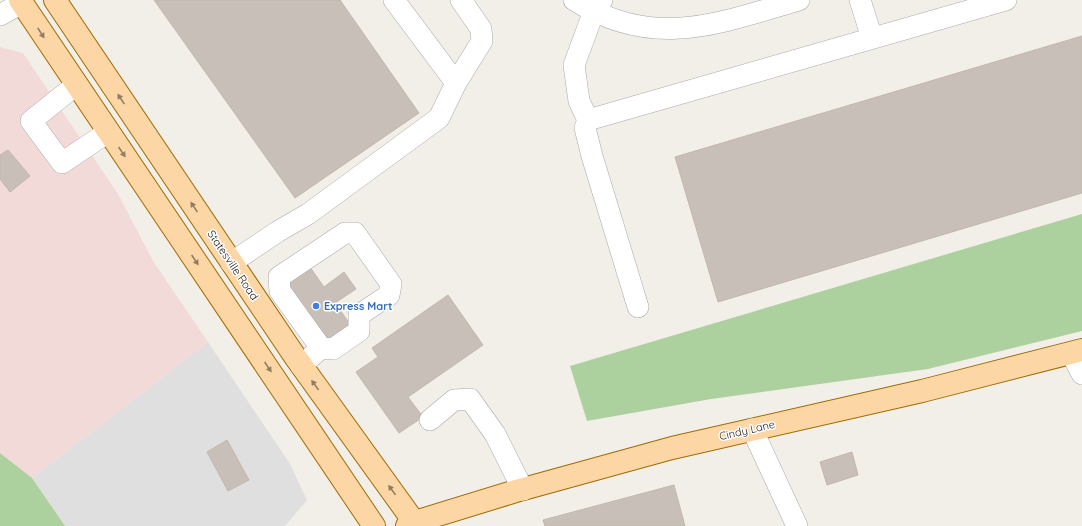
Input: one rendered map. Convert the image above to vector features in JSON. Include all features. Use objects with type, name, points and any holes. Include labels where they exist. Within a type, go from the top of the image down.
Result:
[{"type":"main road","name":"Statesville Road","points":[[55,0],[260,306],[413,525]]},
{"type":"main road","points":[[21,1],[368,524]]},
{"type":"main road","name":"Cindy Lane","points":[[368,524],[413,525],[523,490],[672,448],[922,391],[1077,352]]},
{"type":"street","points":[[394,0],[456,84]]},
{"type":"street","points":[[231,262],[308,214],[439,118],[456,84],[482,41],[481,29],[461,0]]},
{"type":"street","points":[[574,0],[598,6],[613,19],[640,27],[654,29],[680,29],[723,23],[800,0]]},
{"type":"street","points":[[860,0],[872,38]]},
{"type":"street","points":[[588,120],[1006,0]]},
{"type":"street","points":[[0,15],[21,1]]},
{"type":"street","points":[[598,6],[574,66],[578,101],[588,120],[585,128],[592,156],[638,307]]},
{"type":"street","points":[[76,85],[32,121],[62,163],[108,132]]},
{"type":"street","points":[[301,366],[321,348],[333,349],[359,331],[359,315],[389,295],[391,284],[355,233],[345,233],[279,277],[280,291],[321,348]]},
{"type":"street","points":[[260,306],[280,291]]},
{"type":"street","points":[[1077,352],[1082,374]]},
{"type":"street","points":[[430,420],[454,400],[470,399],[495,434],[523,490]]},
{"type":"street","points":[[752,429],[797,526]]},
{"type":"shaded area","points":[[0,47],[23,53],[118,194],[153,261],[208,342],[32,478],[0,453]]},
{"type":"shaded area","points":[[208,342],[290,464],[307,500],[285,526],[65,526],[32,478]]},
{"type":"green space","points":[[1082,214],[1082,331],[928,369],[711,399],[587,421],[570,366]]},
{"type":"green space","points":[[0,453],[32,478],[65,526],[0,526]]},
{"type":"building","points":[[154,0],[340,0],[419,113],[295,198]]},
{"type":"building","points":[[1082,36],[1082,193],[718,302],[675,157]]},
{"type":"building","points":[[8,150],[30,176],[10,192],[0,179],[0,155]]},
{"type":"building","points":[[307,263],[324,287],[344,272],[356,289],[335,303],[352,327],[328,344],[282,280]]},
{"type":"building","points":[[448,295],[483,345],[408,397],[423,417],[399,433],[356,372],[378,357],[372,348]]},
{"type":"building","points":[[227,440],[249,480],[228,491],[207,452]]},
{"type":"building","points":[[852,452],[858,475],[827,485],[820,462]]},
{"type":"building","points":[[674,485],[685,526],[545,526],[543,520]]},
{"type":"place","name":"Express Mart","points":[[316,306]]}]
